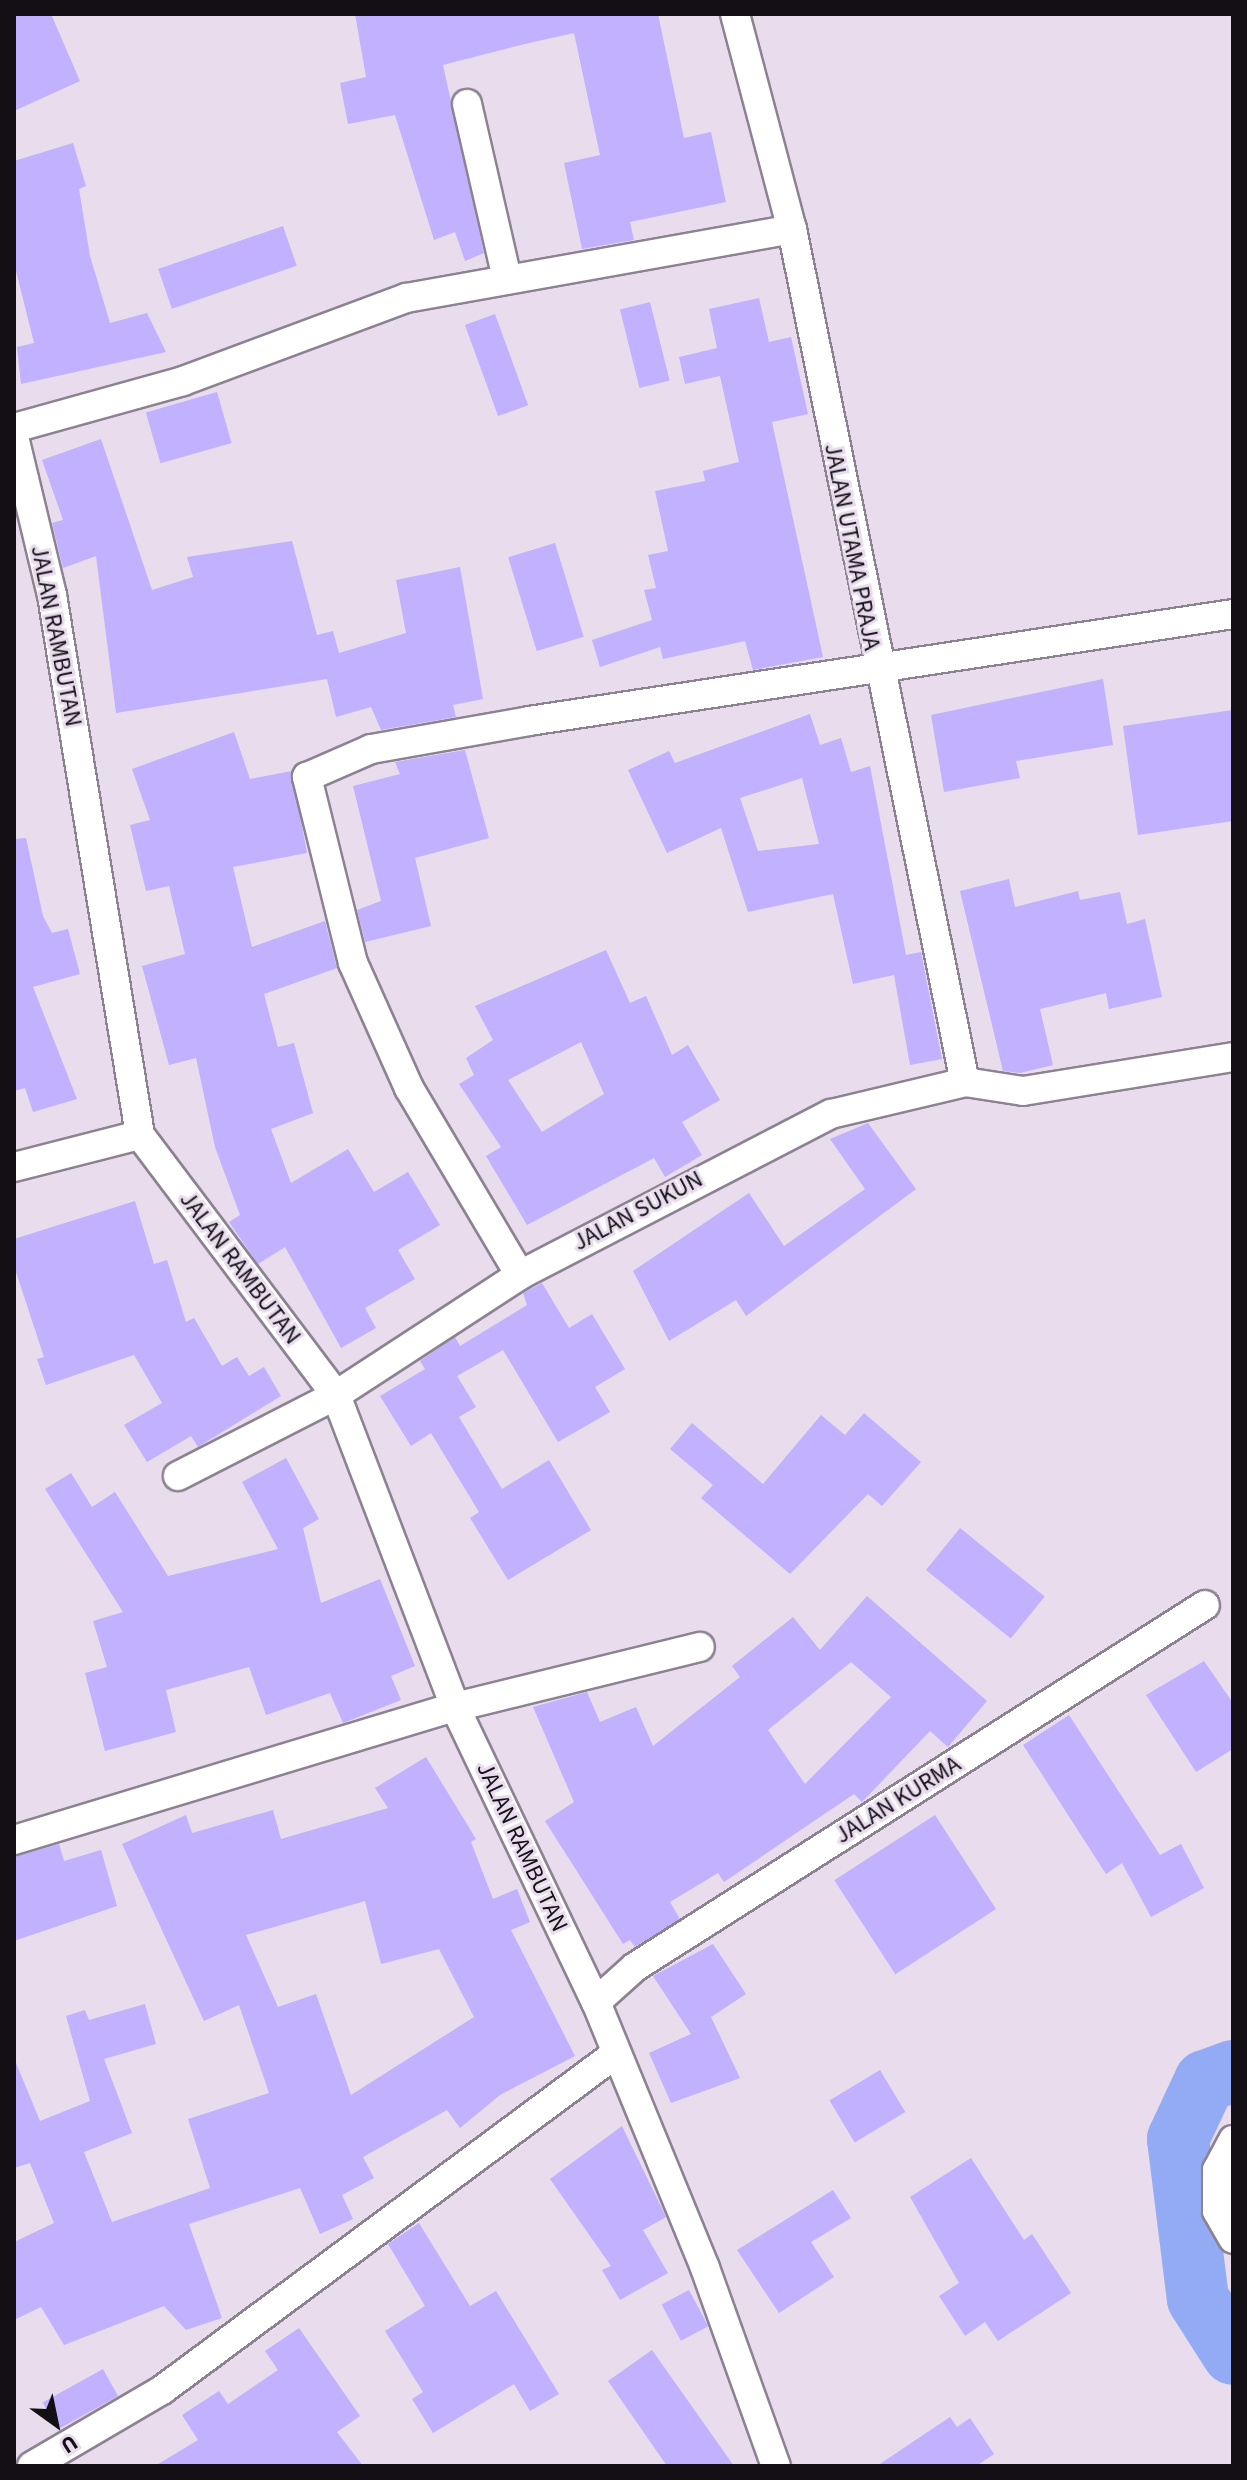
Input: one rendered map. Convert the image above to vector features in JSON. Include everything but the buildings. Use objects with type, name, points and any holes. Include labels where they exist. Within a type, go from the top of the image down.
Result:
[{"type":"street","name":"JALAN UTAMA PRAJA","points":[[735,14],[792,229],[876,671],[965,1082]]},
{"type":"street","points":[[467,104],[507,279]]},
{"type":"street","points":[[14,428],[183,381],[406,298],[792,229]]},
{"type":"street","name":"JALAN RAMBUTAN","points":[[14,437],[52,595],[140,1135],[336,1395],[455,1707],[596,2002],[614,2055],[705,2268],[776,2466]]},
{"type":"street","points":[[520,1275],[409,1088],[353,963],[307,777],[371,749],[1233,614]]},
{"type":"street","points":[[965,1082],[1023,1091],[1233,1057]]},
{"type":"street","name":"JALAN SUKUN","points":[[178,1476],[336,1395],[520,1275],[831,1114],[965,1082]]},
{"type":"street","points":[[14,1167],[140,1135]]},
{"type":"street","name":"JALAN KURMA","points":[[596,2002],[635,1967],[1205,1605]]},
{"type":"street","points":[[14,1840],[455,1707],[700,1647]]},
{"type":"street","points":[[32,2466],[162,2390],[614,2055]]},
{"type":"street","points":[[1233,2140],[1217,2170],[1217,2211],[1233,2239]]},
{"type":"waterway","points":[[1233,2071],[1205,2081],[1178,2139],[1198,2299],[1233,2354]]}]
